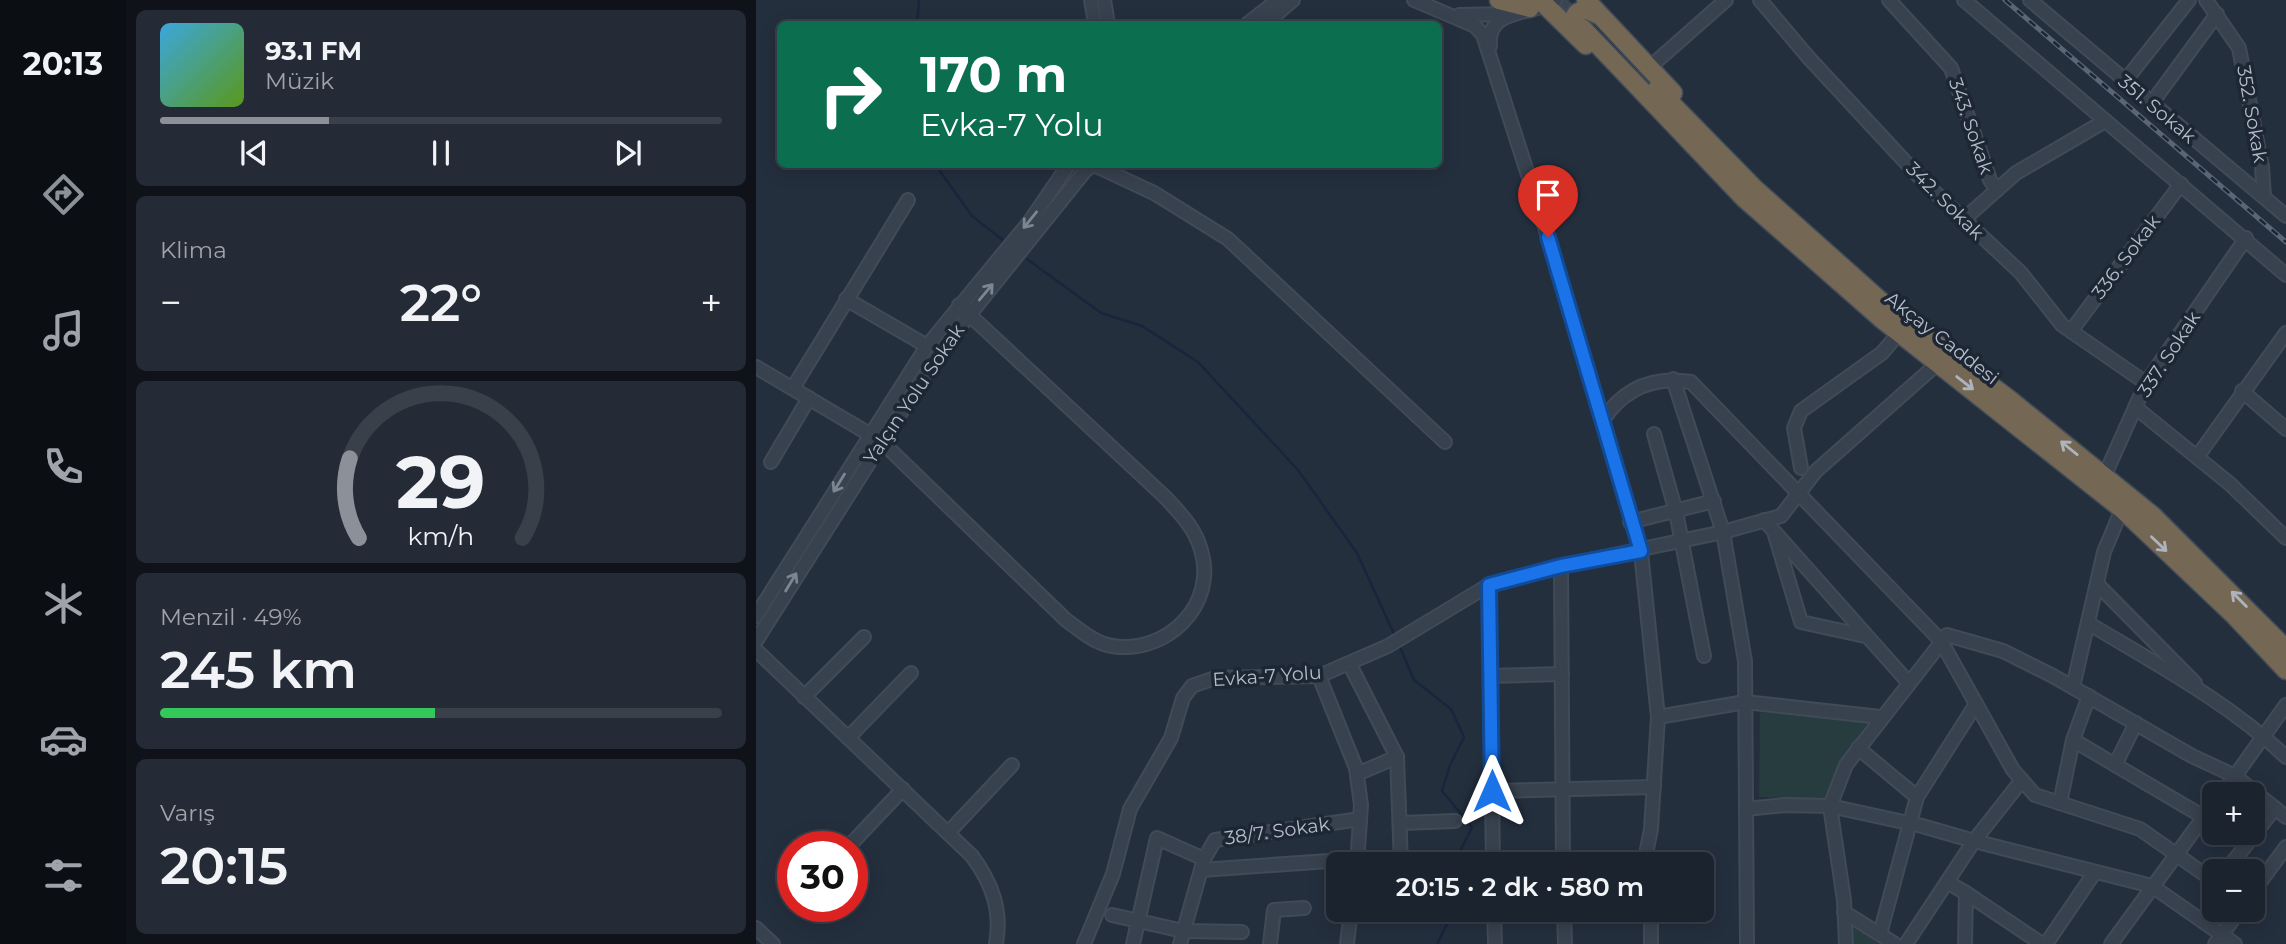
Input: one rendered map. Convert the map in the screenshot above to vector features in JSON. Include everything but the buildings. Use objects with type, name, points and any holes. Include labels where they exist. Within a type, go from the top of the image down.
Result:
[{"type":"highway","points":[[1586,0],[1586,24]]},
{"type":"highway","points":[[1504,7],[1543,3],[1586,24],[1650,67],[1732,155],[1749,193]]},
{"type":"highway","name":"Akçay Caddesi","points":[[1586,24],[1749,193],[1899,333],[2122,509],[2235,616],[2286,670]]},
{"type":"highway","name":"Akçay Caddesi","points":[[1749,193],[1885,305],[2010,400],[2153,516],[2286,649]]},
{"type":"street","points":[[1091,0],[1094,21]]},
{"type":"street","points":[[1104,0],[1108,21]]},
{"type":"street","points":[[1251,21],[1278,0]]},
{"type":"street","points":[[1268,21],[1293,0]]},
{"type":"street","points":[[1414,0],[1475,26],[1483,35],[1517,148],[1548,237],[1603,420],[1630,522],[1642,555],[1648,563],[1659,630],[1662,703],[1658,714],[1651,829],[1646,852]]},
{"type":"street","points":[[1650,67],[1726,0]]},
{"type":"street","name":"342. Sokak","points":[[1760,0],[1875,130],[1962,219],[2021,273],[2062,325],[2146,383]]},
{"type":"street","name":"343. Sokak","points":[[1889,0],[1951,68],[1990,180],[1997,190]]},
{"type":"street","points":[[1964,0],[2246,238],[2286,275]]},
{"type":"street","name":"351. Sokak","points":[[2030,0],[2286,216]]},
{"type":"street","points":[[2125,81],[2189,0]]},
{"type":"street","name":"352. Sokak","points":[[2206,0],[2239,48],[2262,167],[2264,197]]},
{"type":"street","points":[[1438,12],[1469,17],[1504,7]]},
{"type":"street","points":[[1490,54],[1489,37],[1504,7]]},
{"type":"street","points":[[2151,104],[2217,14]]},
{"type":"street","points":[[1962,219],[2016,173],[2105,121]]},
{"type":"street","name":"Yalçın Yolu Sokak","points":[[756,616],[875,437],[938,354],[964,309],[1031,221],[1066,168]]},
{"type":"street","name":"Yalçın Yolu Sokak","points":[[756,641],[927,346],[964,309],[1090,168]]},
{"type":"street","points":[[1115,169],[1228,239],[1445,442]]},
{"type":"street","name":"336. Sokak","points":[[2071,331],[2181,184]]},
{"type":"street","points":[[793,388],[908,200]]},
{"type":"street","name":"337. Sokak","points":[[2104,477],[2146,383],[2246,238]]},
{"type":"street","points":[[846,299],[927,346]]},
{"type":"street","points":[[756,367],[875,437],[1066,620],[1092,639],[1111,646],[1136,647],[1155,643],[1178,628],[1194,607],[1201,591],[1204,570],[1202,551],[1186,520],[964,309]]},
{"type":"street","points":[[1801,468],[1794,428],[1801,411],[1882,353],[1899,333]]},
{"type":"street","points":[[2197,457],[2286,333]]},
{"type":"street","name":"Evka-7 Yolu","points":[[1084,944],[1113,874],[1130,809],[1171,738],[1186,692],[1198,683],[1215,678],[1319,676],[1388,646],[1489,585],[1561,566],[1642,555],[1682,541],[1768,524],[1781,516],[1816,471],[1937,364]]},
{"type":"street","points":[[1603,420],[1612,406],[1631,391],[1649,382],[1674,379],[1691,382],[1941,641],[2013,770],[2035,794],[2140,829],[2202,872]]},
{"type":"street","points":[[1674,379],[1723,532],[1745,661],[1747,944]]},
{"type":"street","points":[[2242,391],[2286,429]]},
{"type":"street","points":[[771,462],[809,398]]},
{"type":"street","points":[[2135,407],[2284,530]]},
{"type":"street","points":[[1654,434],[1676,512],[1704,656]]},
{"type":"street","points":[[1630,522],[1714,501]]},
{"type":"street","points":[[2073,687],[2104,552],[2122,509]]},
{"type":"street","points":[[1768,524],[1801,622],[1865,636]]},
{"type":"street","points":[[1768,524],[1908,682]]},
{"type":"street","points":[[1561,566],[1563,852]]},
{"type":"street","points":[[2097,584],[2207,695]]},
{"type":"street","points":[[1489,585],[1493,852]]},
{"type":"street","points":[[2088,623],[2207,695],[2264,736],[2286,757]]},
{"type":"street","points":[[1846,944],[1830,806],[1846,765],[1880,717],[1947,635],[2003,651],[2073,687],[2235,776],[2286,817]]},
{"type":"street","points":[[804,697],[864,637]]},
{"type":"street","points":[[756,650],[948,833],[985,874],[995,897],[999,927],[996,944]]},
{"type":"street","points":[[1350,664],[1397,757],[1400,852]]},
{"type":"street","points":[[848,738],[912,673]]},
{"type":"street","points":[[1491,676],[1562,674]]},
{"type":"street","points":[[1319,676],[1357,774],[1360,819],[1358,852]]},
{"type":"street","points":[[2060,803],[2073,740],[2089,696]]},
{"type":"street","points":[[1658,714],[1745,702],[1880,717]]},
{"type":"street","points":[[1880,934],[1917,797],[1976,705]]},
{"type":"street","points":[[2231,782],[2286,705]]},
{"type":"street","points":[[2115,765],[2136,723]]},
{"type":"street","points":[[2073,740],[2202,816],[2111,944]]},
{"type":"street","points":[[1858,748],[1917,797]]},
{"type":"street","points":[[1357,774],[1397,757]]},
{"type":"street","points":[[948,833],[1012,765]]},
{"type":"street","points":[[1906,944],[1974,841],[2022,780]]},
{"type":"street","points":[[1492,791],[1654,787]]},
{"type":"street","points":[[863,831],[903,789]]},
{"type":"street","points":[[1746,809],[1785,805],[1830,806],[1910,823],[2152,886],[2218,939],[2235,944]]},
{"type":"street","points":[[2235,859],[2275,808]]},
{"type":"street","name":"38/7. Sokak","points":[[1202,864],[1214,840],[1360,819]]},
{"type":"street","points":[[1401,823],[1455,821]]},
{"type":"street","points":[[1651,829],[1652,852]]},
{"type":"street","points":[[1133,944],[1157,838],[1202,864],[1326,862]]},
{"type":"street","points":[[2265,875],[2286,847]]},
{"type":"street","points":[[1182,938],[1202,864]]},
{"type":"street","points":[[1947,882],[2044,944],[2095,872]]},
{"type":"street","points":[[1965,944],[1966,893]]},
{"type":"street","points":[[1270,944],[1274,910],[1304,908]]},
{"type":"street","points":[[1844,912],[1895,944]]},
{"type":"street","points":[[1112,915],[1138,921],[1182,938],[1242,932]]},
{"type":"street","points":[[1347,944],[1350,922]]},
{"type":"street","points":[[1494,922],[1495,944]]},
{"type":"street","points":[[1564,922],[1565,944]]},
{"type":"street","points":[[1643,922],[1643,944]]},
{"type":"street","points":[[1651,922],[1651,944]]},
{"type":"street","points":[[2218,939],[2231,922]]},
{"type":"street","points":[[756,928],[773,944]]},
{"type":"green space","points":[[1760,712],[1868,723],[1840,762],[1824,799],[1759,797]]},
{"type":"green space","points":[[1853,928],[1868,935],[1878,944],[1853,944]]},
{"type":"waterway","points":[[917,21],[919,0]]},
{"type":"waterway","points":[[938,168],[972,216],[1004,241]]},
{"type":"waterway","points":[[1027,259],[1101,313],[1142,326],[1198,362],[1298,470],[1357,553],[1394,634]]},
{"type":"waterway","points":[[1400,647],[1414,680],[1451,709],[1464,737],[1450,765],[1442,791],[1472,827],[1460,852]]},
{"type":"waterway","points":[[1437,944],[1448,922]]},
{"type":"tunnel","points":[[1556,0],[1582,28]]},
{"type":"railway","points":[[2005,0],[2286,242]]},
{"type":"route","points":[[1492,791],[1489,585],[1561,566],[1641,551],[1630,522],[1603,420],[1572,325],[1548,237]]}]
